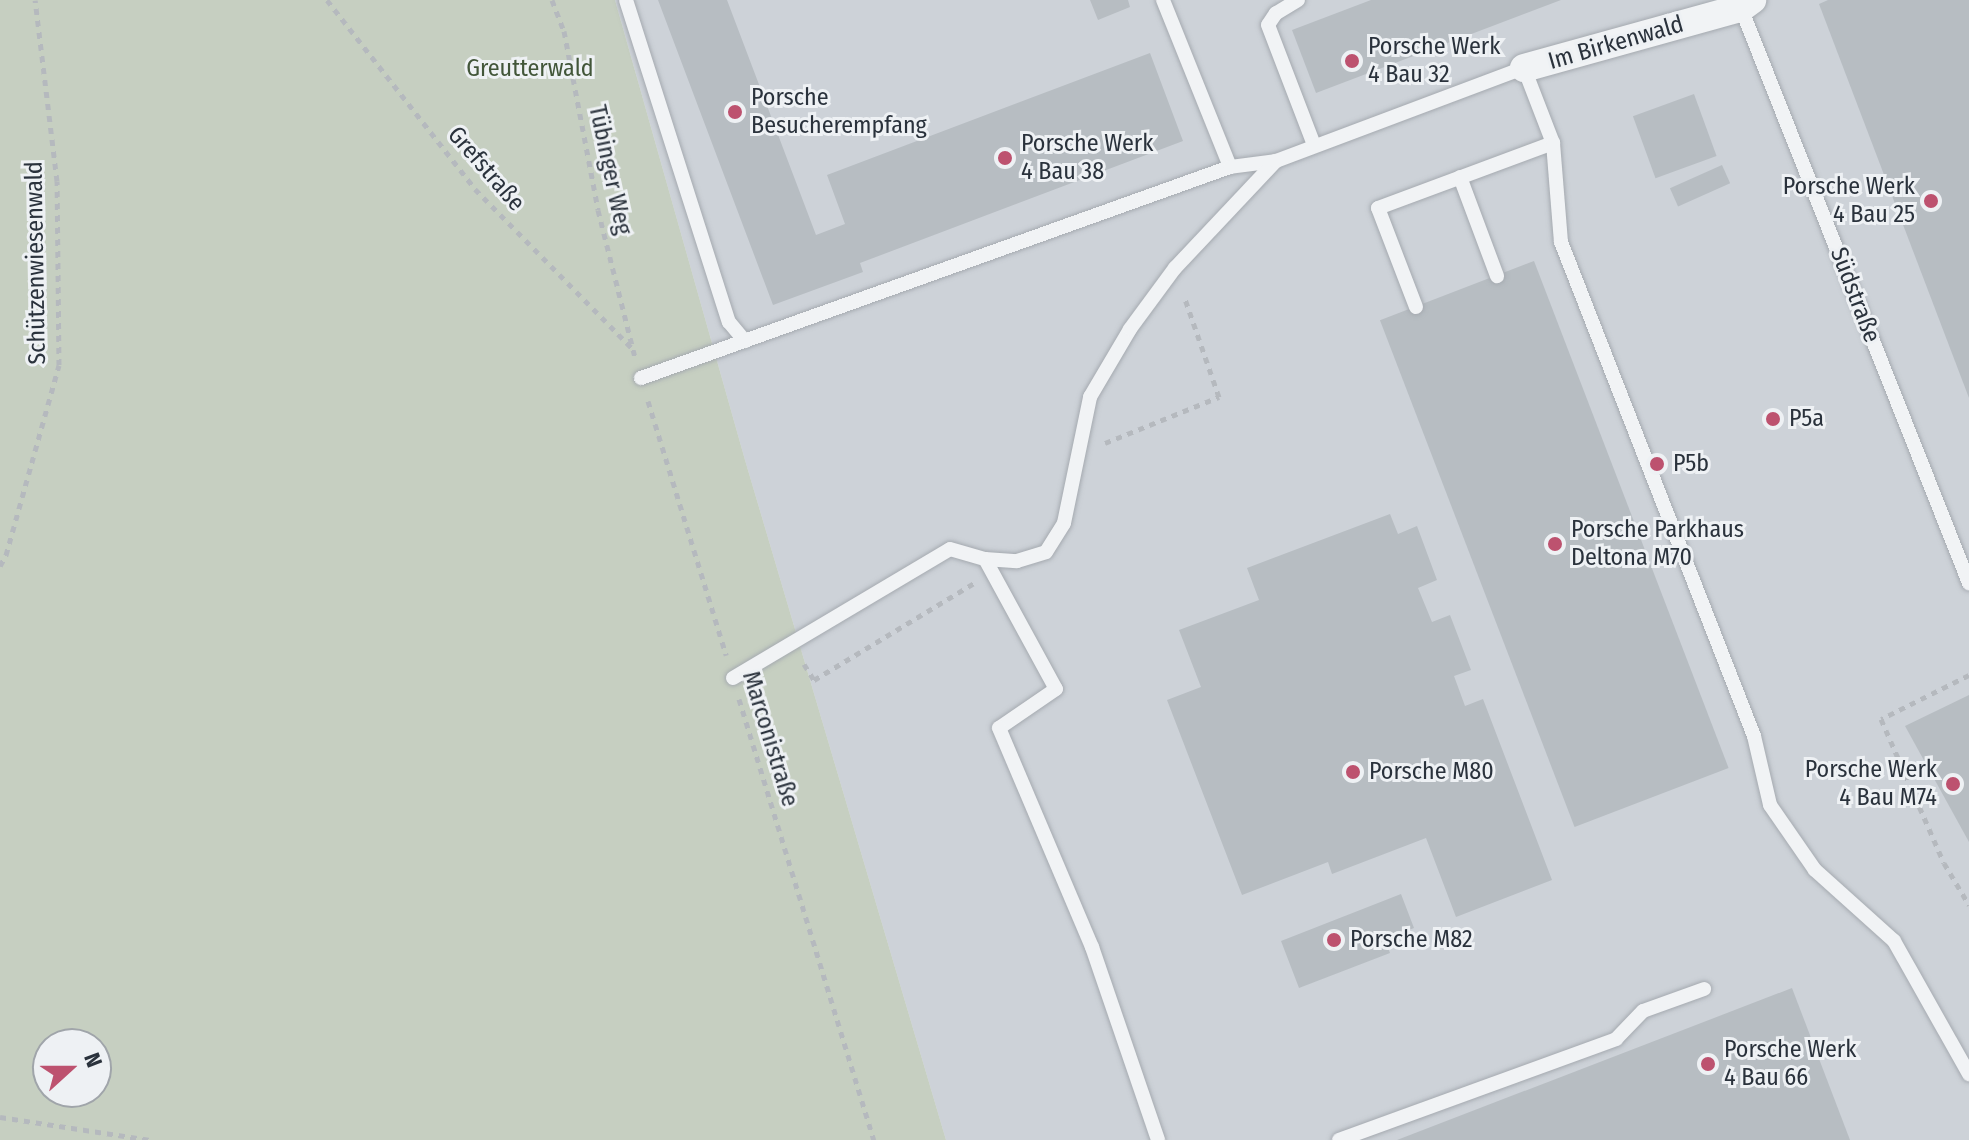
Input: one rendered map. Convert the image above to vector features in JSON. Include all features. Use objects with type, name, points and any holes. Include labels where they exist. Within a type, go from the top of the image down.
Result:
[{"type":"street","name":"Im Birkenwald","points":[[1524,68],[1746,4]]},
{"type":"lane","points":[[626,0],[729,322],[745,341]]},
{"type":"lane","points":[[1163,0],[1230,167]]},
{"type":"lane","points":[[1298,0],[1276,13],[1268,25],[1314,145]]},
{"type":"lane","name":"Südstraße","points":[[1746,4],[1969,583]]},
{"type":"lane","points":[[641,378],[1230,167],[1276,161],[1524,68],[1553,143],[1561,242],[1754,736],[1770,805],[1815,870],[1894,941],[1969,1074]]},
{"type":"lane","points":[[1416,307],[1378,208],[1553,143]]},
{"type":"lane","points":[[733,678],[950,549],[988,566],[1046,552],[1064,523],[1090,397],[1130,329],[1175,268],[1276,161]]},
{"type":"lane","points":[[1460,177],[1497,276]]},
{"type":"lane","points":[[988,566],[1056,689],[999,728],[1092,947],[1158,1140]]},
{"type":"lane","points":[[1339,1140],[1616,1039],[1643,1011],[1704,989]]},
{"type":"path","name":"Schützenwiesenwald","points":[[0,566],[6,555],[59,365],[57,181],[35,0]]},
{"type":"path","name":"Grefstraße","points":[[327,0],[475,189],[632,348]]},
{"type":"path","name":"Tübinger Weg","points":[[552,0],[564,31],[598,210],[632,348]]},
{"type":"path","points":[[1078,454],[1219,397],[1175,268]]},
{"type":"path","name":"Marconistraße","points":[[632,348],[874,1140]]},
{"type":"path","points":[[814,680],[988,566]]},
{"type":"path","points":[[1969,675],[1881,719],[1944,863],[1969,905]]},
{"type":"path","points":[[0,1117],[150,1140]]},
{"type":"shaded area","points":[[615,0],[1969,0],[1969,1140],[946,1140],[745,460]]},
{"type":"green space","name":"Greutterwald","points":[[0,0],[615,0],[745,460],[946,1140],[0,1140]]},
{"type":"building","points":[[658,0],[727,0],[816,235],[845,224],[827,175],[1150,53],[1183,141],[860,263],[863,272],[773,305]]},
{"type":"building","points":[[1090,0],[1128,0],[1130,7],[1098,20]]},
{"type":"building","name":"Porsche Werk 4 Bau 32","points":[[1371,0],[1561,0],[1316,93],[1292,30]]},
{"type":"building","name":"Porsche Werk 4 Bau 25","points":[[1828,0],[1969,0],[1969,398],[1819,4]]},
{"type":"building","points":[[1694,94],[1717,156],[1655,178],[1633,116]]},
{"type":"building","points":[[1722,165],[1730,183],[1678,206],[1670,188]]},
{"type":"building","name":"Porsche Parkhaus Deltona M70","points":[[1534,261],[1729,768],[1575,827],[1380,320]]},
{"type":"building","name":"Porsche M80","points":[[1390,514],[1398,534],[1417,526],[1437,580],[1418,588],[1432,622],[1450,615],[1471,670],[1454,676],[1465,706],[1483,699],[1552,880],[1456,917],[1426,838],[1332,874],[1328,862],[1242,895],[1167,700],[1201,687],[1179,630],[1259,600],[1247,568]]},
{"type":"building","name":"Porsche Werk 4 Bau M74","points":[[1969,695],[1969,842],[1905,726]]},
{"type":"building","name":"Porsche M82","points":[[1401,894],[1414,928],[1385,939],[1390,953],[1299,988],[1281,941]]},
{"type":"building","name":"Porsche Werk 4 Bau 66","points":[[1792,988],[1850,1140],[1397,1140]]},
{"type":"place","name":"Porsche Werk 4 Bau 32","points":[[1352,61]]},
{"type":"place","name":"Porsche Besucherempfang","points":[[735,112]]},
{"type":"place","name":"Porsche Werk 4 Bau 38","points":[[1005,158]]},
{"type":"place","name":"Porsche Werk 4 Bau 25","points":[[1931,201]]},
{"type":"place","name":"P5a","points":[[1773,419]]},
{"type":"place","name":"P5b","points":[[1657,464]]},
{"type":"place","name":"Porsche Parkhaus Deltona M70","points":[[1555,544]]},
{"type":"place","name":"Porsche M80","points":[[1353,772]]},
{"type":"place","name":"Porsche Werk 4 Bau M74","points":[[1953,784]]},
{"type":"place","name":"Porsche M82","points":[[1334,940]]},
{"type":"place","name":"Porsche Werk 4 Bau 66","points":[[1708,1064]]}]
